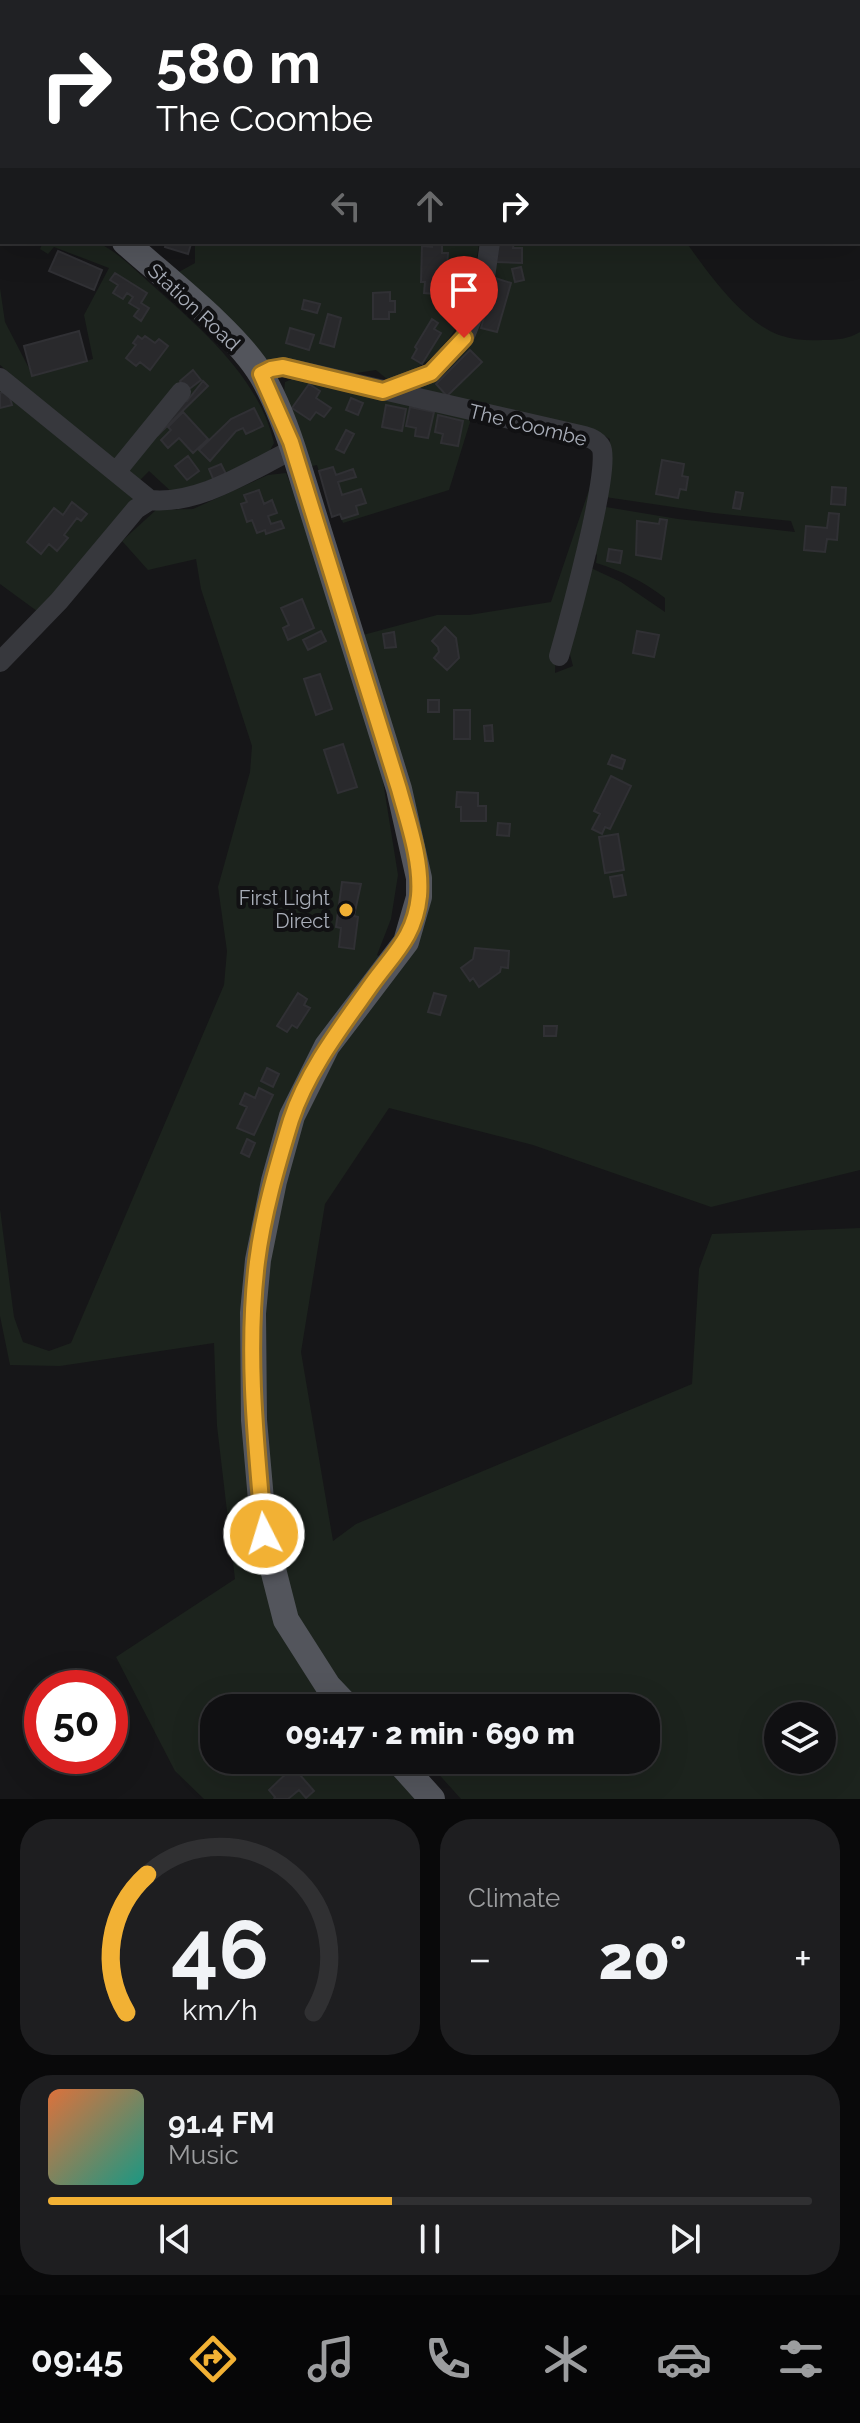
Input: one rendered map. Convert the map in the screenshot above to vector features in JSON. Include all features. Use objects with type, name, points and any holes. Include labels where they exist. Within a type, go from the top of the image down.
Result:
[{"type":"main road","name":"Station Road","points":[[127,244],[235,343],[261,374],[294,449],[399,789],[419,878],[419,897],[406,942],[327,1046],[292,1116],[274,1181],[258,1260],[253,1313],[254,1420],[264,1534],[286,1620],[336,1694]]},
{"type":"main road","points":[[410,1774],[432,1799]]},
{"type":"street","points":[[383,391],[431,373],[464,338],[483,291],[490,244]]},
{"type":"street","name":"The Coombe","points":[[261,374],[283,367],[580,435],[591,438],[601,446],[603,454],[597,500],[578,593],[559,656]]},
{"type":"street","points":[[0,378],[150,500],[190,496],[250,472],[294,449]]},
{"type":"street","points":[[116,472],[181,392]]},
{"type":"street","points":[[0,662],[59,601],[136,509],[150,500]]},
{"type":"shaded area","points":[[42,244],[99,244],[126,262],[225,355],[255,396],[274,443],[268,454],[175,495],[149,471],[136,484],[140,501],[41,614],[0,584],[0,385],[21,383],[0,365],[0,288],[5,322],[33,376],[93,359],[84,315],[109,268],[54,247],[48,254],[40,249]]},
{"type":"shaded area","points":[[195,244],[479,244],[468,298],[449,339],[416,368],[387,379],[376,370],[350,374],[264,365],[177,273],[195,263]]},
{"type":"shaded area","points":[[492,244],[687,244],[727,295],[766,329],[785,337],[807,340],[842,339],[860,332],[860,1170],[711,1207],[533,1145],[389,1108],[325,1204],[301,1352],[333,1541],[356,1524],[692,1384],[699,1269],[712,1234],[860,1228],[860,1799],[461,1799],[439,1774],[660,1774],[660,1694],[200,1694],[200,1774],[398,1774],[421,1799],[204,1799],[175,1771],[128,1680],[128,1670],[123,1670],[116,1657],[235,1579],[217,1426],[214,1343],[60,1366],[10,1365],[0,1316],[0,1209],[14,1317],[23,1342],[49,1351],[71,1343],[224,985],[227,951],[218,887],[250,772],[252,746],[201,589],[196,559],[148,570],[122,541],[156,510],[193,509],[268,475],[286,473],[303,515],[382,775],[398,875],[391,919],[377,955],[394,966],[420,923],[363,635],[437,615],[469,615],[551,602],[592,481],[556,645],[555,673],[573,666],[568,647],[591,568],[621,582],[665,612],[665,598],[657,592],[632,577],[596,563],[597,555],[591,549],[606,507],[678,519],[795,532],[791,521],[605,497],[610,439],[413,393],[453,358]]},
{"type":"shaded area","points":[[295,378],[471,419],[449,490],[343,523],[340,515],[332,517],[317,465],[308,467],[284,393],[285,382]]},
{"type":"building","points":[[166,244],[191,244],[188,254],[165,247]]},
{"type":"building","points":[[432,244],[442,244],[442,253],[448,253],[447,265],[443,264],[442,281],[448,281],[448,295],[424,293],[425,282],[421,282],[422,246],[432,247]]},
{"type":"building","points":[[497,244],[514,244],[513,248],[522,248],[522,263],[496,262]]},
{"type":"building","points":[[58,251],[102,270],[94,290],[49,271]]},
{"type":"building","points":[[521,267],[524,280],[515,282],[512,269]]},
{"type":"building","points":[[115,273],[147,293],[141,303],[149,308],[141,321],[134,316],[139,309],[129,303],[133,297],[127,293],[123,299],[113,293],[118,285],[110,280]]},
{"type":"building","points":[[495,278],[511,283],[497,332],[481,328]]},
{"type":"building","points":[[390,292],[390,301],[395,301],[395,312],[389,312],[389,319],[373,319],[373,293]]},
{"type":"building","points":[[304,300],[320,304],[317,313],[302,309]]},
{"type":"building","points":[[328,314],[341,318],[334,347],[320,343]]},
{"type":"building","points":[[432,319],[438,323],[434,329],[441,333],[422,364],[412,358]]},
{"type":"building","points":[[290,328],[314,335],[309,350],[286,343]]},
{"type":"building","points":[[79,331],[87,361],[32,376],[24,346]]},
{"type":"building","points":[[138,336],[142,339],[145,336],[155,343],[159,339],[168,346],[150,370],[140,362],[136,366],[126,358],[136,345],[133,343]]},
{"type":"building","points":[[470,350],[482,362],[447,396],[436,384]]},
{"type":"building","points":[[193,370],[201,380],[188,390],[180,381]]},
{"type":"building","points":[[203,381],[208,386],[157,436],[178,402],[187,401]]},
{"type":"building","points":[[309,384],[320,391],[316,398],[331,408],[324,417],[316,412],[310,420],[292,408]]},
{"type":"building","points":[[8,391],[12,405],[0,408],[0,393]]},
{"type":"building","points":[[351,398],[363,403],[358,415],[346,410]]},
{"type":"building","points":[[386,405],[406,409],[402,431],[382,427]]},
{"type":"building","points":[[410,407],[434,412],[428,438],[415,436],[416,428],[406,426]]},
{"type":"building","points":[[254,408],[263,426],[246,434],[243,428],[236,431],[210,461],[199,450],[231,419]]},
{"type":"building","points":[[183,412],[208,439],[193,453],[179,438],[168,448],[161,440],[171,430],[168,427]]},
{"type":"building","points":[[438,415],[463,421],[458,446],[441,443],[443,434],[435,432]]},
{"type":"building","points":[[346,430],[354,434],[344,453],[336,449]]},
{"type":"building","points":[[188,456],[199,471],[187,480],[175,466]]},
{"type":"building","points":[[662,460],[684,464],[682,476],[688,477],[686,490],[680,489],[678,498],[656,494]]},
{"type":"building","points":[[221,464],[227,476],[214,481],[209,469]]},
{"type":"building","points":[[333,467],[336,475],[353,469],[356,477],[338,482],[342,495],[361,489],[366,503],[356,506],[358,514],[342,519],[340,514],[332,517],[319,471]]},
{"type":"building","points":[[832,487],[846,488],[845,505],[831,504]]},
{"type":"building","points":[[259,490],[264,504],[272,500],[277,513],[268,516],[271,524],[281,521],[284,528],[266,534],[265,530],[257,533],[252,520],[247,522],[241,504],[247,502],[244,495]]},
{"type":"building","points":[[736,492],[743,493],[740,509],[733,508]]},
{"type":"building","points":[[72,502],[87,514],[81,521],[77,518],[64,535],[68,538],[57,551],[49,544],[41,554],[27,542],[54,508],[63,515]]},
{"type":"building","points":[[829,513],[839,514],[837,540],[827,539],[825,552],[804,550],[806,526],[827,528]]},
{"type":"building","points":[[660,519],[667,520],[661,559],[636,555],[637,521],[659,524]]},
{"type":"building","points":[[609,549],[622,551],[620,563],[607,561]]},
{"type":"building","points":[[302,599],[314,628],[288,640],[283,628],[289,625],[281,608]]},
{"type":"building","points":[[445,627],[456,638],[459,658],[447,670],[434,658],[439,652],[432,641]]},
{"type":"building","points":[[321,631],[326,641],[308,650],[303,640]]},
{"type":"building","points":[[637,631],[659,635],[654,657],[633,653]]},
{"type":"building","points":[[394,632],[396,647],[385,648],[383,634]]},
{"type":"building","points":[[320,674],[332,709],[316,715],[304,679]]},
{"type":"building","points":[[428,700],[439,700],[439,712],[428,712]]},
{"type":"building","points":[[454,710],[470,710],[470,739],[454,739]]},
{"type":"building","points":[[492,725],[493,741],[485,741],[484,726]]},
{"type":"building","points":[[343,744],[357,787],[338,793],[324,750]]},
{"type":"building","points":[[612,755],[625,760],[622,769],[608,764]]},
{"type":"building","points":[[611,776],[631,786],[610,829],[605,827],[602,834],[592,829],[600,814],[594,811]]},
{"type":"building","points":[[457,792],[478,793],[478,806],[486,806],[486,821],[461,821],[461,807],[456,807]]},
{"type":"building","points":[[498,823],[510,824],[509,836],[497,835]]},
{"type":"building","points":[[618,834],[624,870],[605,873],[599,837]]},
{"type":"building","points":[[622,875],[626,895],[614,897],[610,877]]},
{"type":"building","name":"First Light Direct","points":[[342,882],[361,884],[354,916],[358,917],[354,949],[339,947],[341,928],[336,927]]},
{"type":"building","points":[[475,948],[509,951],[508,968],[501,967],[500,972],[479,987],[473,978],[470,981],[461,968],[473,959]]},
{"type":"building","points":[[298,993],[307,999],[304,1005],[310,1008],[297,1028],[292,1025],[287,1032],[277,1026]]},
{"type":"building","points":[[434,993],[446,996],[440,1015],[428,1012]]},
{"type":"building","points":[[544,1026],[557,1026],[556,1036],[544,1036]]},
{"type":"building","points":[[267,1068],[279,1074],[273,1087],[261,1081]]},
{"type":"building","points":[[259,1088],[273,1095],[254,1135],[237,1128],[247,1107],[240,1104],[245,1093],[255,1098]]},
{"type":"building","points":[[247,1139],[255,1143],[249,1157],[241,1153]]},
{"type":"building","points":[[286,1774],[299,1774],[314,1791],[306,1798],[299,1790],[288,1799],[274,1799],[269,1790]]},
{"type":"place","name":"First Light Direct","points":[[346,910]]},
{"type":"route","points":[[264,1534],[254,1420],[253,1313],[258,1260],[274,1181],[292,1116],[327,1046],[406,942],[419,897],[419,878],[399,789],[291,442],[261,374],[283,367],[383,391],[431,373],[464,338]]}]
